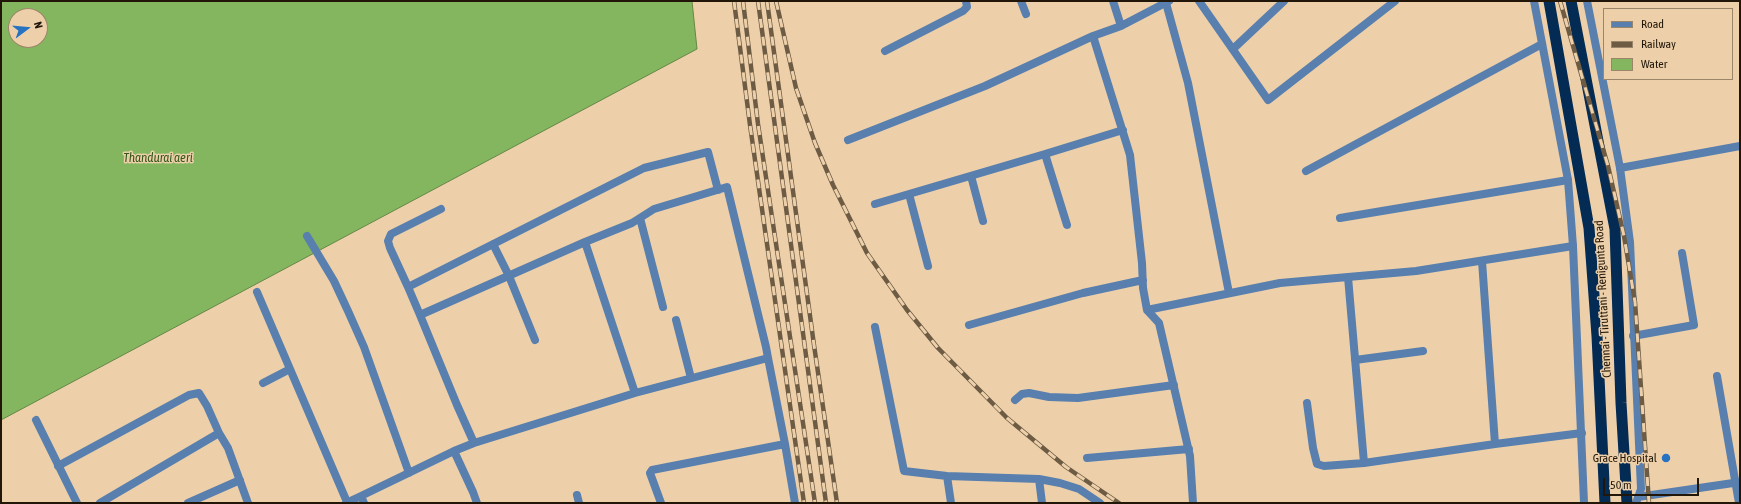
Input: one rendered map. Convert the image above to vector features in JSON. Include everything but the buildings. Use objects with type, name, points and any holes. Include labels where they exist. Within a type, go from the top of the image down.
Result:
[{"type":"highway","name":"Chennai - Tiruttani - Renigunta Road","points":[[1549,1],[1589,228],[1597,336],[1605,503]]},
{"type":"highway","name":"Chennai - Tiruttani - Renigunta Road","points":[[1571,1],[1602,170],[1615,229],[1621,403],[1627,503]]},
{"type":"street","points":[[885,51],[963,11],[967,7],[966,1]]},
{"type":"street","points":[[1021,1],[1026,14]]},
{"type":"street","points":[[1113,1],[1121,26]]},
{"type":"street","points":[[1199,1],[1268,100],[1395,1]]},
{"type":"street","points":[[1233,49],[1284,1]]},
{"type":"street","points":[[1534,1],[1568,180],[1573,246],[1584,503]]},
{"type":"street","points":[[1586,1],[1620,168],[1630,242],[1641,489],[1637,500]]},
{"type":"street","points":[[848,140],[985,86],[1093,36],[1121,26],[1167,2],[1188,83],[1230,293]]},
{"type":"street","points":[[1093,36],[1130,155],[1147,310],[1159,323],[1174,385],[1189,449],[1193,503]]},
{"type":"street","points":[[1306,171],[1542,44]]},
{"type":"street","points":[[875,204],[1123,130]]},
{"type":"street","points":[[1620,168],[1740,146]]},
{"type":"street","points":[[408,287],[644,168],[708,152],[718,190]]},
{"type":"street","points":[[1045,154],[1067,225]]},
{"type":"street","points":[[971,176],[984,221]]},
{"type":"street","points":[[1340,218],[1568,180]]},
{"type":"street","points":[[420,315],[640,218],[654,210],[727,188],[768,358],[795,503]]},
{"type":"street","points":[[909,194],[928,266]]},
{"type":"street","points":[[441,209],[391,234],[388,241],[474,443]]},
{"type":"street","points":[[640,218],[664,307]]},
{"type":"street","points":[[307,236],[334,281],[364,347],[409,473]]},
{"type":"street","points":[[585,242],[635,393]]},
{"type":"street","points":[[493,244],[509,276],[535,340]]},
{"type":"street","points":[[1147,310],[1280,283],[1416,271],[1573,246]]},
{"type":"street","points":[[1633,336],[1694,325],[1682,253]]},
{"type":"street","points":[[1482,261],[1495,444]]},
{"type":"street","points":[[1348,277],[1364,463]]},
{"type":"street","points":[[969,325],[1083,293],[1143,280]]},
{"type":"street","points":[[257,292],[347,503],[363,499],[409,473],[474,443],[635,393],[768,358]]},
{"type":"street","points":[[676,320],[691,378]]},
{"type":"street","points":[[875,327],[904,471],[947,476],[1039,479],[1079,489],[1092,501],[1100,503]]},
{"type":"street","points":[[1355,360],[1423,351]]},
{"type":"street","points":[[263,383],[290,369]]},
{"type":"street","points":[[1717,376],[1738,482],[1738,503]]},
{"type":"street","points":[[1015,400],[1022,394],[1029,393],[1049,397],[1078,398],[1174,385]]},
{"type":"street","points":[[58,466],[189,395],[199,393],[228,448],[248,503]]},
{"type":"street","points":[[1307,403],[1313,448],[1317,464],[1324,466],[1364,463],[1582,433]]},
{"type":"street","points":[[36,420],[77,503]]},
{"type":"street","points":[[100,503],[219,433]]},
{"type":"street","points":[[661,503],[650,473],[652,470],[785,444]]},
{"type":"street","points":[[1087,458],[1189,449]]},
{"type":"street","points":[[454,451],[477,503]]},
{"type":"street","points":[[947,476],[951,503]]},
{"type":"street","points":[[1039,479],[1042,503]]},
{"type":"street","points":[[188,503],[240,480]]},
{"type":"street","points":[[1637,500],[1738,482]]},
{"type":"street","points":[[577,494],[580,503]]},
{"type":"water","name":"Thandurai aeri","points":[[1,1],[692,1],[697,49],[1,420]]},
{"type":"railway","points":[[734,1],[750,125],[804,503]]},
{"type":"railway","points":[[743,1],[758,124],[815,503]]},
{"type":"railway","points":[[758,1],[826,503]]},
{"type":"railway","points":[[767,1],[837,503]]},
{"type":"railway","points":[[776,1],[796,88],[815,143],[833,185],[867,253],[907,310],[938,348],[1007,418],[1066,467],[1119,503]]},
{"type":"railway","points":[[1560,1],[1608,166],[1624,236],[1635,302],[1649,503]]},
{"type":"place","name":"Grace Hospital","points":[[1666,458]]}]
